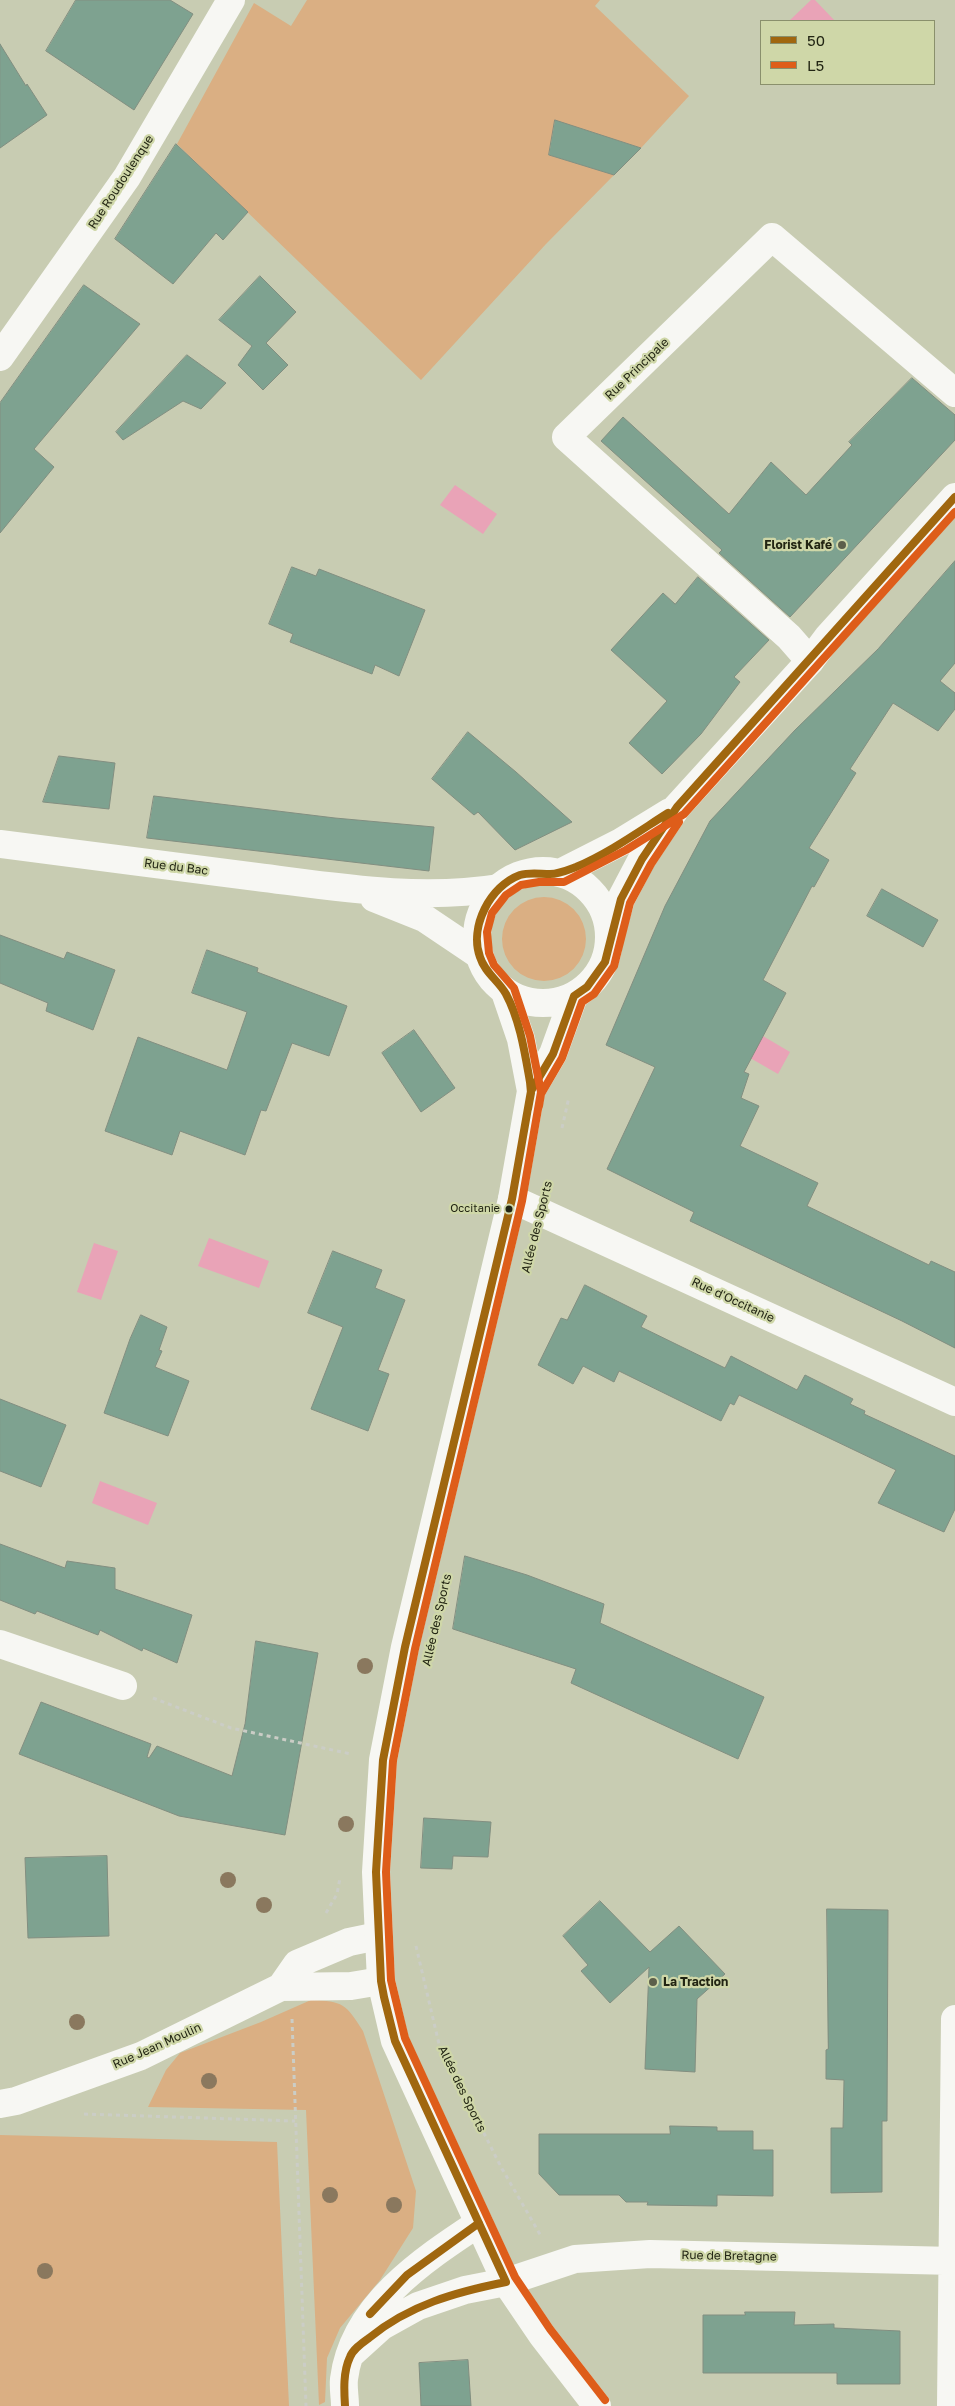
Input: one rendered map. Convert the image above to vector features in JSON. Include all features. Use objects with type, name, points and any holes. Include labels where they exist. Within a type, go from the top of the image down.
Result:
[{"type":"street","name":"Rue Roudoulenque","points":[[0,358],[126,177],[231,0]]},
{"type":"street","name":"Rue Principale","points":[[810,661],[789,637],[566,437],[772,237],[955,393]]},
{"type":"street","points":[[609,940],[607,918],[597,898],[581,883],[560,873],[538,872],[517,876],[499,888],[483,908],[477,931],[479,955],[485,970],[506,992],[522,1000],[539,1004],[557,1002],[574,996],[587,987],[597,975],[604,962],[621,899],[642,858],[677,807],[810,661],[828,637],[955,497]]},
{"type":"street","points":[[560,873],[621,842],[677,807]]},
{"type":"street","name":"Rue du Bac","points":[[0,844],[352,889],[432,894],[468,893],[499,888]]},
{"type":"street","name":"Rue du Bac","points":[[352,889],[424,918],[479,955]]},
{"type":"street","name":"Allée des Sports","points":[[506,992],[521,1039],[531,1091]]},
{"type":"street","name":"Allée des Sports","points":[[574,996],[552,1054],[531,1091],[512,1199],[405,1647],[383,1760],[376,1872],[381,1981],[395,2041],[506,2282],[550,2345],[597,2406]]},
{"type":"street","name":"Rue d'Occitanie","points":[[512,1199],[955,1402]]},
{"type":"street","points":[[0,1644],[124,1686]]},
{"type":"street","name":"Rue Jean Moulin","points":[[286,1998],[297,1964],[349,1942],[378,1936]]},
{"type":"street","name":"Rue Jean Moulin","points":[[0,2104],[16,2101],[140,2056],[286,1998],[381,1981]]},
{"type":"street","points":[[951,2406],[955,2018]]},
{"type":"street","points":[[345,2406],[344,2380],[350,2355],[370,2312],[434,2253],[479,2223]]},
{"type":"street","name":"Rue de Bretagne","points":[[350,2355],[382,2326],[418,2306],[464,2290],[506,2282],[575,2259],[650,2254],[953,2262]]},
{"type":"path","points":[[560,1135],[572,1090]]},
{"type":"path","points":[[124,1686],[231,1728],[383,1760]]},
{"type":"path","name":"Allée des Sports","points":[[416,1939],[439,2044],[501,2167],[557,2265]]},
{"type":"path","points":[[286,1998],[295,2120],[306,2406]]},
{"type":"path","points":[[75,2114],[295,2120]]},
{"type":"shaded area","points":[[307,0],[600,0],[595,6],[689,96],[641,148],[555,121],[549,155],[614,175],[546,244],[421,380],[177,144],[254,3],[291,26]]},
{"type":"shaded area","points":[[811,0],[815,0],[834,20],[790,20]]},
{"type":"shaded area","points":[[455,485],[497,514],[483,534],[440,505]]},
{"type":"shaded area","points":[[544,897],[560,900],[574,909],[583,923],[586,939],[583,955],[574,969],[560,978],[544,981],[528,978],[514,969],[505,955],[502,939],[505,923],[514,909],[528,900]]},
{"type":"shaded area","points":[[751,1029],[790,1052],[778,1074],[738,1051]]},
{"type":"shaded area","points":[[209,1238],[269,1261],[259,1288],[198,1266]]},
{"type":"shaded area","points":[[94,1243],[118,1251],[101,1300],[77,1292]]},
{"type":"shaded area","points":[[100,1481],[157,1503],[148,1525],[92,1503]]},
{"type":"shaded area","points":[[311,2000],[330,2001],[343,2006],[363,2031],[416,2191],[413,2228],[380,2280],[340,2328],[327,2358],[325,2402],[319,2405],[306,2110],[148,2107],[166,2070],[180,2053],[261,2022]]},
{"type":"shaded area","points":[[0,2135],[277,2142],[289,2406],[0,2406]]},
{"type":"building","points":[[76,0],[170,0],[193,14],[134,110],[46,51]]},
{"type":"building","points":[[0,44],[26,86],[27,84],[47,115],[0,148]]},
{"type":"building","points":[[555,120],[641,148],[614,175],[549,155]]},
{"type":"building","points":[[176,144],[248,212],[223,240],[216,233],[173,284],[115,239]]},
{"type":"building","points":[[260,276],[296,312],[266,343],[288,365],[263,390],[238,365],[252,346],[219,320]]},
{"type":"building","points":[[84,285],[140,324],[34,449],[54,467],[0,533],[0,403]]},
{"type":"building","points":[[187,355],[226,383],[201,409],[183,401],[123,440],[116,432]]},
{"type":"building","points":[[912,378],[955,415],[955,440],[790,617],[719,553],[722,550],[601,441],[623,417],[729,514],[771,462],[806,495],[852,445],[849,442]]},
{"type":"building","points":[[955,561],[955,663],[940,681],[955,693],[955,709],[938,731],[893,703],[850,769],[856,773],[809,848],[829,860],[814,887],[812,886],[763,980],[786,993],[744,1072],[749,1074],[741,1098],[759,1106],[740,1146],[818,1183],[807,1206],[929,1265],[931,1261],[955,1272],[955,1348],[690,1221],[694,1212],[607,1169],[655,1067],[606,1045],[665,906],[710,821],[795,730],[878,649]]},
{"type":"building","points":[[292,567],[316,576],[319,569],[425,610],[399,676],[375,665],[372,674],[290,642],[293,634],[269,624]]},
{"type":"building","points":[[698,577],[769,640],[734,677],[740,682],[701,734],[662,774],[629,743],[667,701],[611,650],[663,593],[675,604]]},
{"type":"building","points":[[468,732],[572,822],[515,850],[478,812],[474,815],[432,779]]},
{"type":"building","points":[[59,756],[115,763],[109,809],[43,802]]},
{"type":"building","points":[[154,796],[335,818],[434,827],[429,871],[147,838]]},
{"type":"building","points":[[882,889],[938,920],[923,947],[867,916]]},
{"type":"building","points":[[0,935],[64,959],[67,952],[115,970],[93,1030],[46,1011],[48,1003],[0,983]]},
{"type":"building","points":[[207,950],[258,968],[257,972],[347,1006],[329,1056],[292,1043],[266,1111],[261,1110],[245,1155],[180,1131],[172,1155],[105,1131],[138,1037],[227,1070],[247,1012],[192,993]]},
{"type":"building","points":[[414,1030],[455,1088],[421,1112],[382,1053]]},
{"type":"building","points":[[333,1251],[382,1270],[375,1288],[405,1300],[378,1370],[389,1374],[368,1431],[311,1409],[343,1327],[308,1313]]},
{"type":"building","points":[[585,1285],[647,1316],[641,1327],[725,1368],[731,1356],[797,1390],[805,1375],[853,1399],[850,1404],[865,1411],[864,1414],[955,1456],[955,1509],[944,1532],[878,1503],[896,1470],[739,1395],[734,1405],[730,1403],[721,1421],[619,1371],[614,1382],[583,1366],[573,1384],[538,1365],[561,1318],[567,1320]]},
{"type":"building","points":[[141,1315],[167,1327],[159,1350],[162,1351],[155,1367],[189,1381],[168,1436],[104,1413],[130,1339]]},
{"type":"building","points":[[0,1399],[66,1425],[41,1487],[0,1471]]},
{"type":"building","points":[[0,1544],[65,1568],[67,1561],[115,1568],[115,1589],[192,1615],[177,1663],[143,1648],[142,1651],[100,1630],[98,1635],[37,1611],[35,1614],[0,1600]]},
{"type":"building","points":[[465,1556],[527,1575],[604,1604],[600,1623],[764,1697],[738,1759],[571,1683],[576,1669],[453,1629]]},
{"type":"building","points":[[256,1641],[318,1653],[285,1835],[179,1816],[19,1754],[41,1702],[151,1744],[147,1757],[149,1758],[157,1746],[232,1776],[245,1724]]},
{"type":"building","points":[[424,1818],[491,1822],[488,1857],[453,1856],[452,1869],[421,1868]]},
{"type":"building","points":[[107,1856],[109,1936],[28,1938],[25,1858]]},
{"type":"building","name":"La Traction","points":[[600,1901],[650,1952],[679,1926],[725,1974],[697,1999],[695,2072],[645,2069],[649,1967],[610,2003],[581,1971],[588,1965],[563,1936]]},
{"type":"building","points":[[827,1909],[888,1910],[887,2121],[882,2121],[882,2192],[831,2193],[831,2128],[843,2128],[844,2080],[826,2079],[826,2050],[828,2049]]},
{"type":"building","points":[[670,2126],[717,2127],[717,2131],[753,2131],[753,2150],[773,2150],[773,2196],[717,2195],[717,2206],[647,2205],[648,2202],[626,2202],[619,2195],[559,2195],[539,2174],[539,2134],[670,2134]]},
{"type":"building","points":[[745,2312],[795,2312],[794,2325],[834,2324],[834,2328],[900,2331],[900,2384],[837,2384],[837,2373],[703,2373],[703,2315],[745,2315]]},
{"type":"building","points":[[468,2360],[471,2406],[421,2406],[419,2363]]},
{"type":"transit line","name":"50","points":[[345,2406],[344,2387],[346,2369],[351,2354],[361,2344],[384,2327],[417,2308],[451,2295],[506,2282],[395,2041],[381,1981],[376,1872],[383,1760],[405,1647],[512,1199],[531,1091],[553,1054],[574,996],[587,987],[605,962],[621,899],[642,859],[677,807],[955,497]]},
{"type":"transit line","name":"L5","points":[[605,2400],[550,2329],[515,2277],[405,2038],[391,1980],[386,1872],[393,1761],[415,1649],[522,1201],[541,1092],[530,1036],[514,988],[494,965],[489,953],[487,932],[492,913],[506,895],[521,885],[539,882],[564,882],[626,850],[684,814],[955,512]]},
{"type":"transit line","name":"50","points":[[528,1109],[531,1093],[530,1082],[518,1026],[506,994],[482,963],[477,945],[477,933],[485,909],[491,898],[509,880],[524,874],[553,874],[576,867],[612,849],[668,813]]},
{"type":"transit line","name":"L5","points":[[539,1106],[541,1094],[562,1058],[582,1002],[594,994],[614,966],[630,903],[651,864],[679,822]]},
{"type":"transit line","name":"50","points":[[370,2314],[407,2275],[479,2223]]},
{"type":"place","name":"Florist Kafé","points":[[842,545]]},
{"type":"place","name":"Occitanie","points":[[509,1209]]},
{"type":"place","name":"La Traction","points":[[653,1982]]}]
